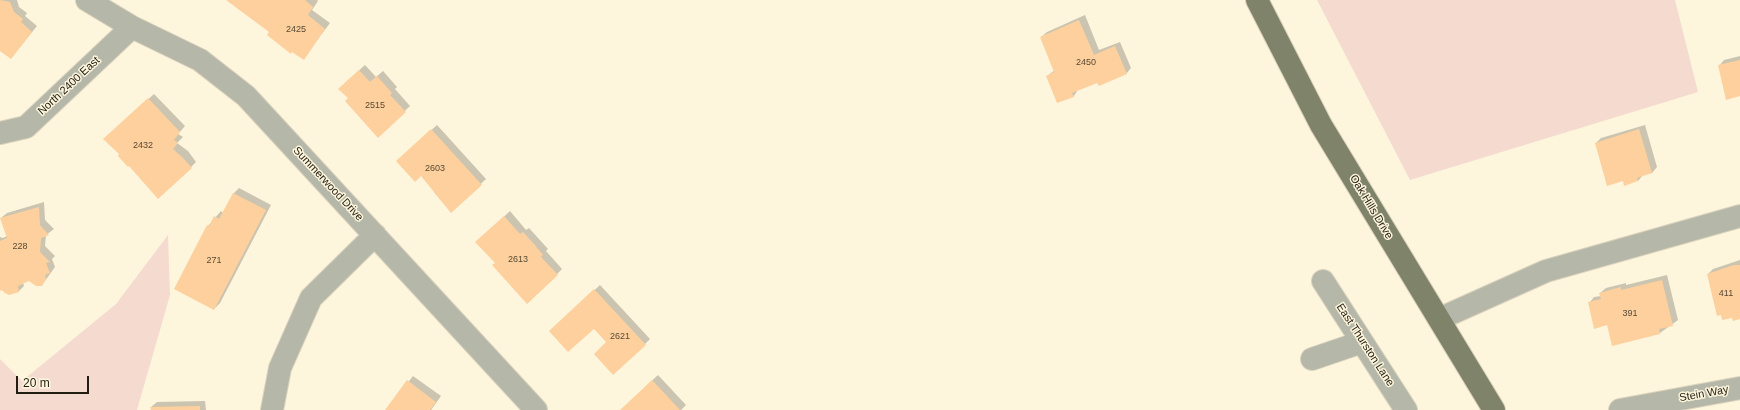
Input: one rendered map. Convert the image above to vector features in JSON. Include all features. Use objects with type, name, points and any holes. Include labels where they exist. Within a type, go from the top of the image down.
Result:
[{"type":"main road","name":"Oak Hills Drive","points":[[1257,0],[1321,125],[1494,410]]},
{"type":"street","name":"Summerwood Drive","points":[[87,0],[132,27],[200,60],[246,96],[536,410]]},
{"type":"street","name":"North 2400 East","points":[[0,133],[26,127],[132,27]]},
{"type":"street","points":[[1439,319],[1546,271],[1740,216]]},
{"type":"street","points":[[272,410],[280,368],[311,298],[374,235]]},
{"type":"street","name":"East Thurston Lane","points":[[1323,281],[1406,410]]},
{"type":"street","points":[[1312,359],[1362,342]]},
{"type":"street","name":"Stein Way","points":[[1620,410],[1740,388]]},
{"type":"shaded area","points":[[1317,0],[1675,0],[1698,92],[1410,180]]},
{"type":"shaded area","points":[[168,235],[170,295],[137,410],[0,410],[0,359],[22,381],[116,304]]},
{"type":"building","points":[[0,0],[10,2],[14,12],[23,19],[21,22],[32,32],[11,59],[0,51]]},
{"type":"building","points":[[226,0],[305,0],[313,7],[308,15],[325,29],[304,60],[292,52],[291,54],[267,35],[269,32]]},
{"type":"building","points":[[1079,20],[1094,55],[1115,46],[1127,74],[1099,86],[1097,83],[1072,93],[1074,97],[1057,103],[1046,76],[1054,72],[1040,37]]},
{"type":"building","points":[[1740,60],[1740,96],[1726,100],[1718,65]]},
{"type":"building","points":[[359,70],[370,82],[377,76],[392,93],[390,95],[406,112],[378,138],[345,101],[348,98],[338,89]]},
{"type":"building","points":[[148,98],[180,132],[174,140],[178,143],[173,149],[192,168],[158,199],[129,166],[128,167],[118,156],[119,154],[103,139]]},
{"type":"building","points":[[431,129],[482,185],[451,213],[421,176],[415,182],[396,161]]},
{"type":"building","points":[[1639,129],[1652,173],[1637,178],[1638,181],[1624,186],[1623,181],[1607,186],[1595,143]]},
{"type":"building","points":[[233,193],[266,210],[214,310],[174,289],[207,225],[209,226],[214,216],[219,219]]},
{"type":"building","points":[[39,207],[40,225],[49,235],[41,238],[40,252],[50,262],[46,263],[50,273],[45,275],[46,279],[42,286],[36,286],[29,281],[18,286],[19,292],[9,295],[2,290],[0,291],[0,241],[7,238],[0,218]]},
{"type":"building","points":[[504,216],[520,234],[523,232],[534,244],[543,255],[541,257],[558,275],[527,304],[492,265],[495,263],[475,242]]},
{"type":"building","points":[[1734,265],[1740,265],[1740,319],[1733,321],[1732,318],[1722,320],[1721,315],[1717,316],[1707,274]]},
{"type":"building","points":[[1662,280],[1673,326],[1659,329],[1660,334],[1612,346],[1607,325],[1594,329],[1588,302],[1601,299],[1599,293],[1621,287],[1621,290]]},
{"type":"building","points":[[594,289],[646,345],[613,375],[594,354],[606,342],[594,329],[568,352],[549,331]]},
{"type":"building","points":[[407,380],[436,402],[430,410],[385,410]]},
{"type":"building","points":[[652,380],[680,410],[620,410],[633,398]]},
{"type":"building","points":[[200,406],[200,410],[151,410],[150,407]]}]
